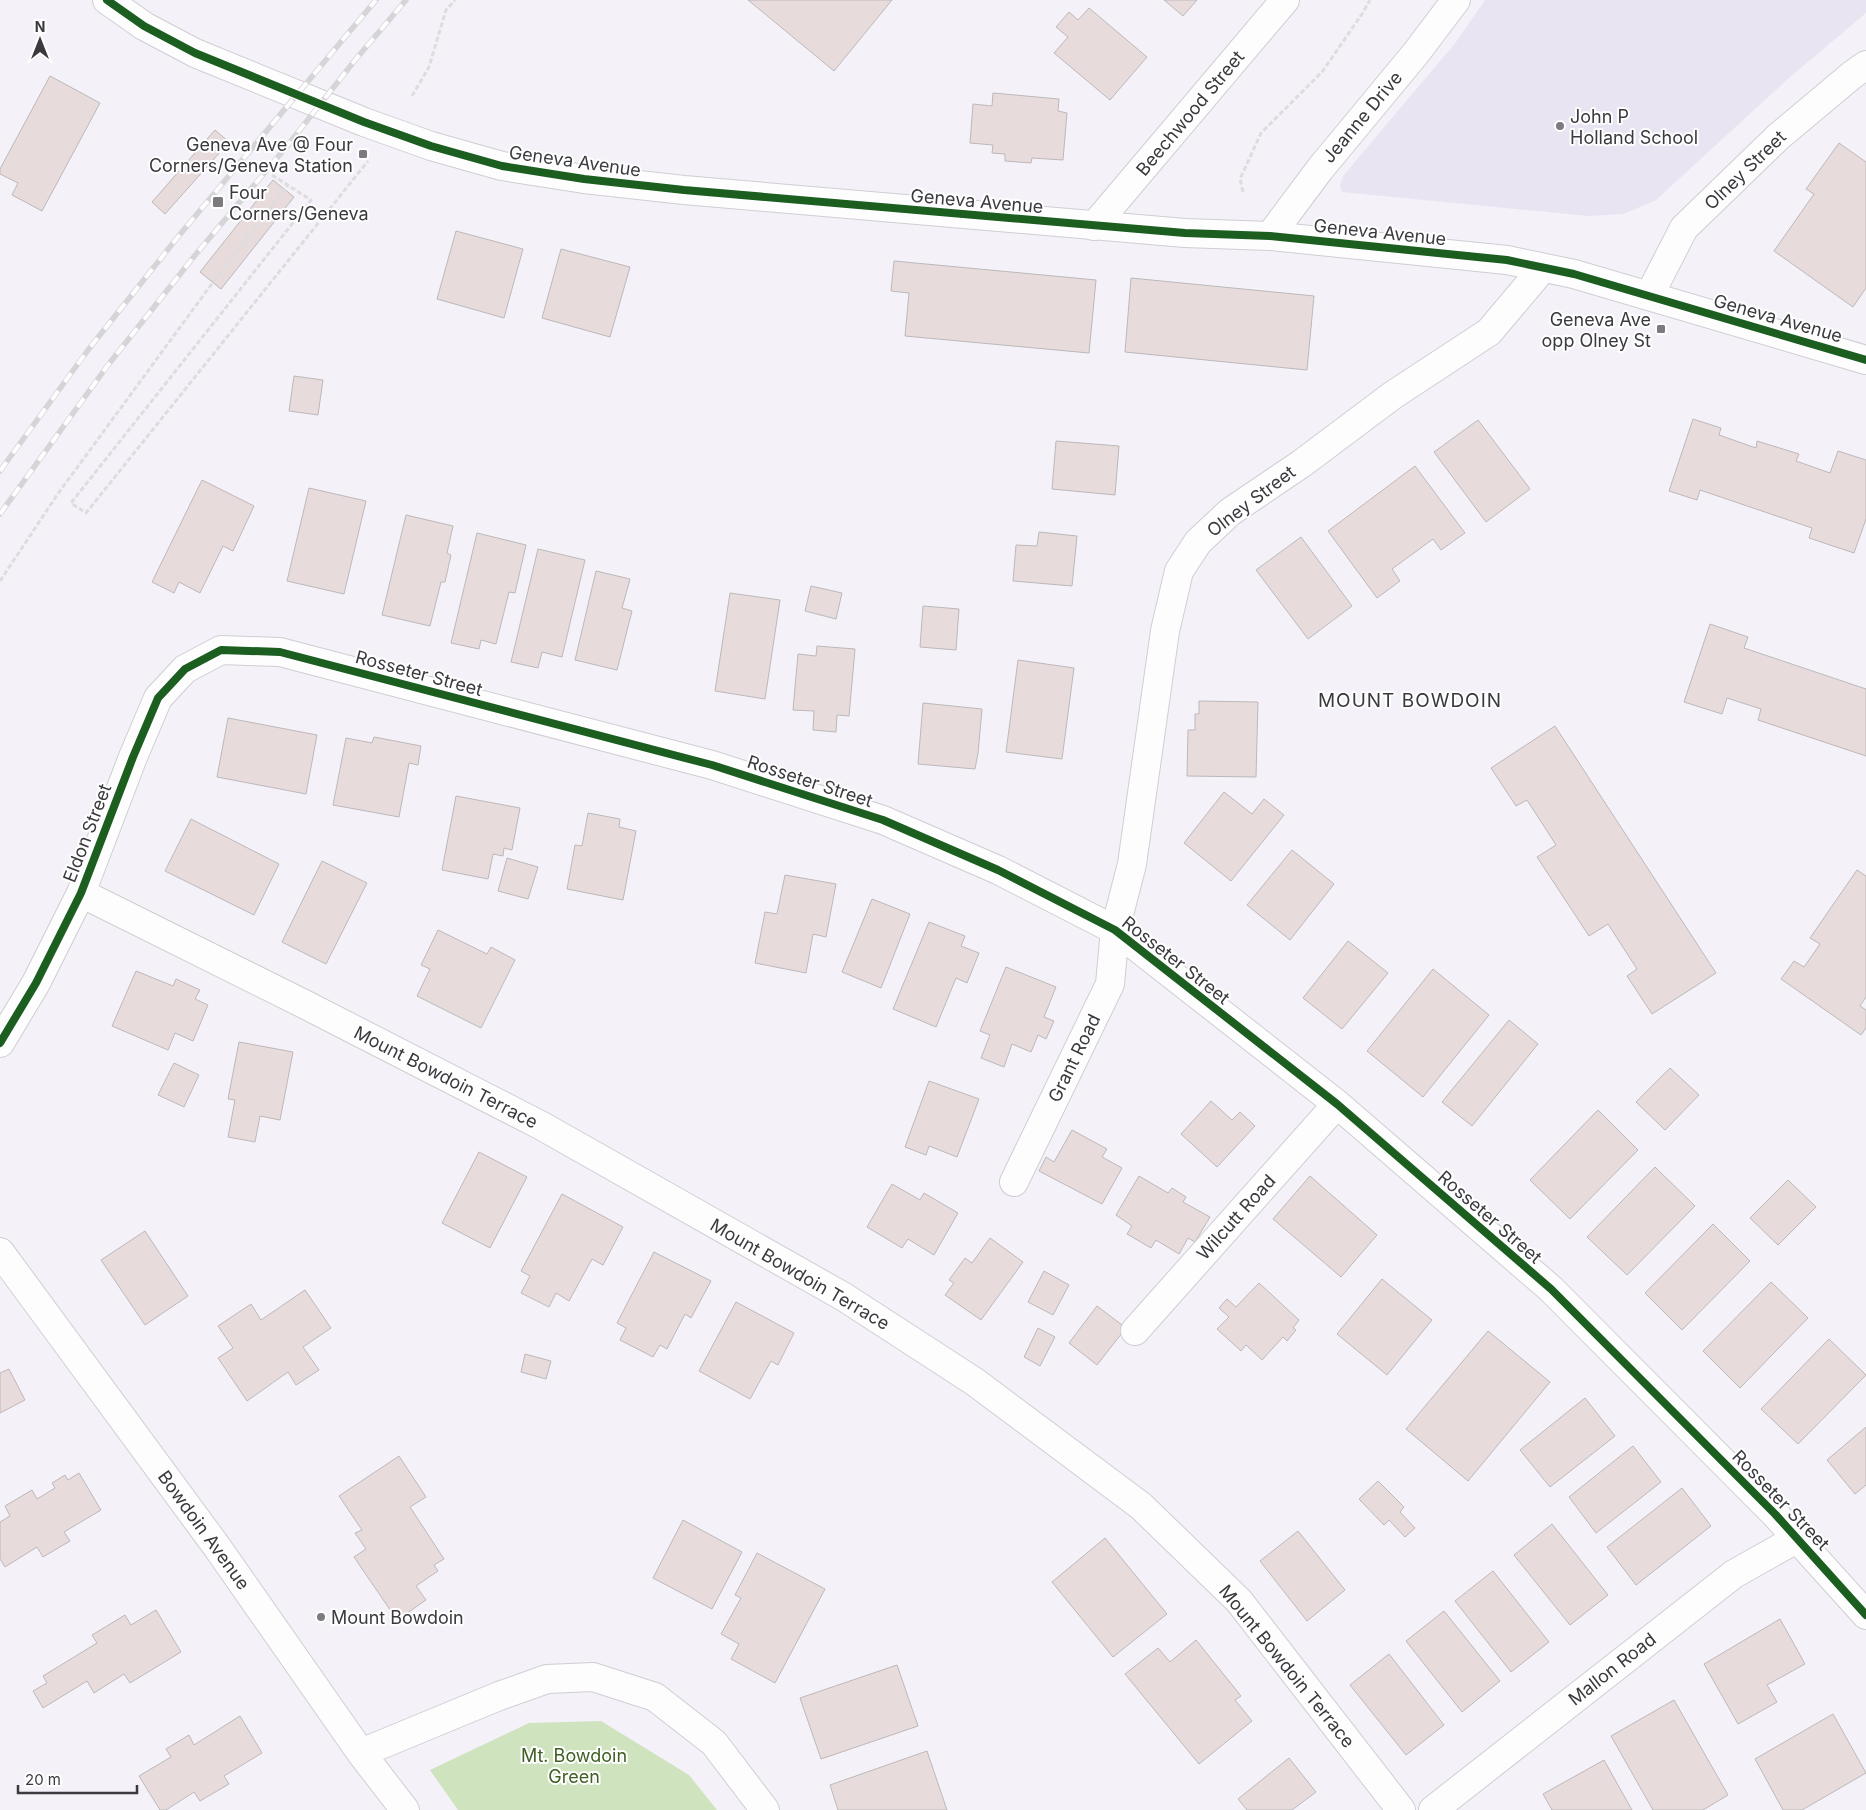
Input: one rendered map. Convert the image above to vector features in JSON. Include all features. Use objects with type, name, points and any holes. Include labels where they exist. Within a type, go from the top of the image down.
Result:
[{"type":"street","name":"Geneva Avenue","points":[[107,0],[144,26],[195,53],[382,128],[431,146],[502,166],[584,179],[684,190],[1094,226],[1185,233],[1270,236],[1507,260],[1574,274],[1866,360]]},
{"type":"street","name":"Beechwood Street","points":[[1094,226],[1285,0]]},
{"type":"street","name":"Jeanne Drive","points":[[1270,236],[1320,169],[1456,0]]},
{"type":"street","name":"Olney Street","points":[[1649,296],[1684,228],[1778,137],[1866,65]]},
{"type":"street","name":"Olney Street","points":[[1115,930],[1132,864],[1165,631],[1179,571],[1198,542],[1230,512],[1301,464],[1394,395],[1489,332],[1543,268]]},
{"type":"street","name":"Rosseter Street","points":[[218,652],[221,650],[280,652],[712,765],[882,820],[998,870],[1115,930],[1337,1104],[1551,1289],[1798,1538],[1866,1615]]},
{"type":"street","name":"Eldon Street","points":[[0,1043],[36,983],[81,893],[132,757],[158,698],[185,669],[218,652]]},
{"type":"street","name":"Mount Bowdoin Terrace","points":[[81,893],[306,1005],[542,1126],[844,1297],[975,1382],[1141,1506],[1239,1602],[1401,1810]]},
{"type":"street","name":"Grant Road","points":[[1014,1182],[1110,984],[1115,930]]},
{"type":"street","name":"Wilcutt Road","points":[[1135,1331],[1337,1104]]},
{"type":"street","name":"Bowdoin Avenue","points":[[0,1252],[217,1547],[361,1753],[405,1810]]},
{"type":"street","name":"Mallon Road","points":[[1433,1810],[1734,1574],[1798,1538]]},
{"type":"street","points":[[361,1753],[499,1696],[548,1679],[594,1677],[655,1696],[714,1743],[765,1810]]},
{"type":"path","points":[[412,96],[429,67],[446,10],[455,0]]},
{"type":"path","points":[[1243,192],[1240,179],[1261,133],[1322,72],[1370,0]]},
{"type":"path","points":[[272,175],[311,200],[71,503],[86,512],[368,161]]},
{"type":"path","points":[[0,581],[57,495],[211,285],[288,184]]},
{"type":"shaded area","name":"John P Holland School","points":[[1485,0],[1866,0],[1866,13],[1790,77],[1656,200],[1624,214],[1589,216],[1342,192],[1340,185],[1343,176],[1456,42]]},
{"type":"green space","name":"Mt. Bowdoin Green","points":[[601,1721],[689,1775],[717,1810],[458,1810],[430,1770],[529,1723]]},
{"type":"building","points":[[748,0],[892,0],[834,71]]},
{"type":"building","points":[[1164,0],[1197,0],[1183,16]]},
{"type":"building","points":[[1089,8],[1147,57],[1110,100],[1054,53],[1068,37],[1056,27],[1069,12],[1078,20]]},
{"type":"building","points":[[50,76],[100,103],[42,211],[12,195],[18,183],[0,174],[0,169]]},
{"type":"building","points":[[993,93],[1059,99],[1058,111],[1067,113],[1063,160],[1032,158],[1031,163],[1005,161],[1005,154],[992,153],[993,145],[970,143],[973,104],[992,106]]},
{"type":"building","points":[[215,130],[229,142],[165,214],[152,202]]},
{"type":"building","points":[[1839,143],[1866,162],[1866,288],[1853,307],[1774,251],[1814,194],[1806,189]]},
{"type":"building","points":[[273,180],[294,197],[221,289],[200,272]]},
{"type":"building","points":[[456,231],[523,249],[504,318],[437,299]]},
{"type":"building","points":[[561,249],[630,267],[610,337],[542,318]]},
{"type":"building","points":[[894,261],[1096,280],[1089,353],[905,336],[909,293],[891,291]]},
{"type":"building","points":[[1131,278],[1314,296],[1307,370],[1125,352]]},
{"type":"building","points":[[294,376],[323,380],[318,415],[289,411]]},
{"type":"building","points":[[1693,419],[1721,428],[1719,435],[1756,448],[1757,441],[1799,454],[1796,461],[1830,473],[1838,451],[1866,460],[1866,519],[1854,553],[1809,538],[1812,528],[1700,490],[1697,500],[1669,491]]},
{"type":"building","points":[[1478,420],[1530,489],[1486,522],[1434,452]]},
{"type":"building","points":[[1056,441],[1119,446],[1115,495],[1052,489]]},
{"type":"building","points":[[1415,466],[1465,533],[1441,550],[1433,539],[1392,569],[1400,581],[1377,598],[1328,531]]},
{"type":"building","points":[[202,480],[254,506],[233,551],[223,546],[200,593],[179,582],[174,593],[152,582]]},
{"type":"building","points":[[309,488],[366,501],[344,594],[287,581]]},
{"type":"building","points":[[406,515],[453,526],[447,553],[451,555],[445,582],[441,582],[430,626],[382,615]]},
{"type":"building","points":[[1039,532],[1077,536],[1072,586],[1013,581],[1016,545],[1037,546]]},
{"type":"building","points":[[477,533],[526,545],[515,593],[509,592],[496,644],[481,640],[479,649],[451,643]]},
{"type":"building","points":[[1301,537],[1352,606],[1308,639],[1256,570]]},
{"type":"building","points":[[538,549],[585,560],[562,657],[542,652],[538,668],[511,662]]},
{"type":"building","points":[[596,571],[630,579],[622,608],[632,611],[617,670],[575,660]]},
{"type":"building","points":[[811,586],[842,593],[836,619],[805,611]]},
{"type":"building","points":[[730,593],[780,600],[765,699],[715,691]]},
{"type":"building","points":[[923,606],[959,609],[956,650],[920,647]]},
{"type":"building","points":[[1710,624],[1748,637],[1744,648],[1866,689],[1866,756],[1758,720],[1761,709],[1727,698],[1722,714],[1684,702]]},
{"type":"building","points":[[817,646],[855,649],[849,716],[837,715],[836,732],[813,730],[814,711],[793,710],[798,654],[816,656]]},
{"type":"building","points":[[1018,660],[1074,668],[1062,759],[1006,752]]},
{"type":"building","points":[[1199,701],[1258,702],[1256,777],[1187,776],[1188,730],[1195,730],[1195,714],[1199,714]]},
{"type":"building","points":[[923,703],[982,709],[975,769],[918,764]]},
{"type":"building","points":[[228,718],[317,735],[306,794],[217,777]]},
{"type":"building","points":[[1555,726],[1716,973],[1652,1014],[1627,976],[1637,969],[1608,924],[1589,936],[1537,857],[1556,845],[1527,800],[1516,806],[1491,768]]},
{"type":"building","points":[[374,737],[421,746],[418,765],[409,763],[399,817],[333,805],[346,738],[372,743]]},
{"type":"building","points":[[1224,792],[1252,814],[1264,799],[1284,815],[1231,881],[1184,843]]},
{"type":"building","points":[[456,796],[520,808],[512,850],[504,848],[503,856],[493,854],[488,879],[442,870]]},
{"type":"building","points":[[588,813],[620,819],[619,827],[636,831],[623,900],[567,889],[575,845],[582,846]]},
{"type":"building","points":[[191,819],[279,864],[254,915],[165,871]]},
{"type":"building","points":[[1292,850],[1334,884],[1290,940],[1247,905]]},
{"type":"building","points":[[507,858],[538,867],[528,899],[498,891]]},
{"type":"building","points":[[322,861],[367,883],[326,964],[282,942]]},
{"type":"building","points":[[1857,870],[1866,876],[1866,997],[1860,1006],[1866,1010],[1866,1028],[1861,1035],[1781,979],[1794,961],[1804,967],[1820,944],[1810,938]]},
{"type":"building","points":[[785,875],[836,884],[826,937],[813,934],[806,973],[755,963],[765,912],[777,914]]},
{"type":"building","points":[[872,899],[910,914],[881,988],[842,972]]},
{"type":"building","points":[[929,922],[965,936],[961,946],[979,953],[967,983],[956,978],[936,1027],[893,1009]]},
{"type":"building","points":[[438,930],[487,954],[491,947],[515,960],[481,1028],[417,996],[430,969],[421,965]]},
{"type":"building","points":[[1348,941],[1388,973],[1342,1029],[1303,998]]},
{"type":"building","points":[[1006,967],[1056,987],[1044,1017],[1054,1021],[1046,1039],[1038,1035],[1031,1052],[1012,1044],[1004,1067],[981,1058],[990,1035],[980,1031]]},
{"type":"building","points":[[1433,969],[1489,1015],[1423,1097],[1367,1051]]},
{"type":"building","points":[[136,971],[173,986],[176,979],[200,990],[195,999],[208,1005],[193,1041],[175,1033],[168,1050],[112,1026]]},
{"type":"building","points":[[1509,1020],[1538,1044],[1472,1126],[1442,1102]]},
{"type":"building","points":[[239,1042],[293,1052],[280,1120],[260,1116],[255,1142],[228,1137],[235,1100],[228,1099]]},
{"type":"building","points":[[174,1063],[199,1075],[184,1107],[158,1095]]},
{"type":"building","points":[[1670,1068],[1699,1095],[1665,1130],[1636,1102]]},
{"type":"building","points":[[929,1081],[979,1099],[957,1157],[929,1146],[926,1155],[905,1147]]},
{"type":"building","points":[[1211,1101],[1232,1120],[1240,1112],[1255,1126],[1217,1167],[1181,1134]]},
{"type":"building","points":[[1598,1110],[1638,1150],[1570,1219],[1530,1180]]},
{"type":"building","points":[[1072,1130],[1107,1149],[1102,1157],[1122,1168],[1102,1204],[1039,1171],[1046,1157],[1054,1162]]},
{"type":"building","points":[[479,1152],[527,1177],[490,1248],[442,1223]]},
{"type":"building","points":[[1655,1167],[1695,1206],[1627,1275],[1587,1237]]},
{"type":"building","points":[[1139,1176],[1168,1193],[1172,1188],[1186,1197],[1183,1202],[1210,1217],[1195,1242],[1188,1238],[1179,1254],[1156,1240],[1151,1248],[1127,1234],[1132,1226],[1116,1215]]},
{"type":"building","points":[[1310,1176],[1377,1235],[1341,1277],[1273,1219]]},
{"type":"building","points":[[1788,1180],[1816,1207],[1778,1245],[1750,1218]]},
{"type":"building","points":[[892,1184],[920,1200],[924,1193],[958,1213],[934,1255],[908,1239],[902,1248],[867,1227]]},
{"type":"building","points":[[562,1194],[623,1227],[603,1265],[592,1259],[569,1301],[556,1293],[549,1307],[521,1293],[530,1276],[521,1271]]},
{"type":"building","points":[[1713,1224],[1750,1261],[1682,1330],[1645,1293]]},
{"type":"building","points":[[145,1231],[188,1296],[145,1325],[101,1260]]},
{"type":"building","points":[[990,1238],[1023,1262],[981,1320],[945,1295],[954,1283],[949,1280],[965,1258],[972,1263]]},
{"type":"building","points":[[654,1252],[711,1281],[691,1318],[685,1314],[667,1349],[660,1345],[653,1357],[620,1340],[626,1328],[617,1323]]},
{"type":"building","points":[[1044,1271],[1069,1285],[1053,1315],[1028,1302]]},
{"type":"building","points":[[1382,1279],[1432,1320],[1387,1375],[1337,1334]]},
{"type":"building","points":[[1771,1282],[1808,1318],[1740,1388],[1703,1351]]},
{"type":"building","points":[[1259,1283],[1299,1320],[1293,1328],[1296,1330],[1287,1341],[1283,1337],[1262,1360],[1246,1345],[1241,1351],[1217,1329],[1229,1317],[1219,1308],[1227,1299],[1236,1307]]},
{"type":"building","points":[[305,1290],[331,1328],[303,1347],[319,1370],[296,1385],[288,1372],[247,1401],[218,1358],[233,1348],[218,1326],[251,1304],[261,1320]]},
{"type":"building","points":[[736,1302],[794,1333],[778,1365],[771,1361],[750,1399],[699,1371]]},
{"type":"building","points":[[1097,1306],[1126,1328],[1097,1365],[1069,1343]]},
{"type":"building","points":[[1038,1328],[1055,1337],[1040,1366],[1024,1357]]},
{"type":"building","points":[[1488,1331],[1550,1382],[1468,1481],[1406,1429]]},
{"type":"building","points":[[1829,1339],[1866,1375],[1798,1444],[1761,1409]]},
{"type":"building","points":[[525,1354],[551,1361],[546,1379],[521,1372]]},
{"type":"building","points":[[9,1369],[25,1400],[0,1413],[0,1373]]},
{"type":"building","points":[[1585,1398],[1615,1436],[1550,1487],[1520,1450]]},
{"type":"building","points":[[1866,1427],[1866,1485],[1855,1494],[1827,1460]]},
{"type":"building","points":[[1633,1446],[1661,1482],[1596,1533],[1569,1497]]},
{"type":"building","points":[[399,1456],[426,1497],[410,1507],[444,1559],[434,1565],[438,1571],[416,1586],[426,1600],[397,1620],[354,1557],[366,1549],[355,1533],[362,1530],[339,1496]]},
{"type":"building","points":[[79,1473],[101,1510],[64,1532],[70,1541],[43,1557],[37,1547],[5,1567],[0,1559],[0,1522],[10,1516],[5,1506],[32,1490],[37,1499],[55,1488],[52,1483],[65,1475],[68,1480]]},
{"type":"building","points":[[1378,1481],[1404,1507],[1400,1512],[1415,1528],[1405,1537],[1389,1520],[1384,1525],[1359,1499]]},
{"type":"building","points":[[1682,1488],[1711,1526],[1636,1585],[1607,1547]]},
{"type":"building","points":[[683,1520],[742,1552],[712,1609],[653,1578]]},
{"type":"building","points":[[1552,1524],[1608,1595],[1570,1625],[1514,1555]]},
{"type":"building","points":[[1298,1531],[1345,1590],[1307,1621],[1260,1561]]},
{"type":"building","points":[[1105,1538],[1167,1614],[1113,1657],[1052,1582]]},
{"type":"building","points":[[757,1553],[825,1589],[775,1683],[731,1659],[739,1644],[721,1634],[741,1598],[735,1595]]},
{"type":"building","points":[[1493,1571],[1549,1642],[1511,1672],[1455,1601]]},
{"type":"building","points":[[156,1610],[181,1652],[130,1683],[124,1674],[94,1693],[87,1681],[43,1708],[33,1691],[47,1683],[43,1676],[97,1643],[92,1635],[125,1615],[131,1625]]},
{"type":"building","points":[[1444,1611],[1500,1681],[1462,1712],[1406,1641]]},
{"type":"building","points":[[1780,1619],[1805,1664],[1767,1685],[1777,1702],[1738,1724],[1704,1664]]},
{"type":"building","points":[[1196,1640],[1241,1696],[1235,1700],[1252,1721],[1199,1764],[1125,1674],[1158,1648],[1170,1662]]},
{"type":"building","points":[[1389,1654],[1444,1725],[1406,1755],[1350,1685]]},
{"type":"building","points":[[897,1665],[918,1726],[821,1759],[800,1698]]},
{"type":"building","points":[[1674,1700],[1728,1795],[1703,1810],[1653,1810],[1611,1736]]},
{"type":"building","points":[[1833,1714],[1866,1773],[1802,1810],[1783,1810],[1755,1759]]},
{"type":"building","points":[[240,1716],[262,1753],[224,1776],[229,1784],[200,1801],[194,1792],[166,1810],[160,1810],[139,1776],[171,1757],[166,1749],[189,1735],[194,1745]]},
{"type":"building","points":[[927,1751],[947,1810],[838,1810],[830,1785]]},
{"type":"building","points":[[1289,1758],[1316,1792],[1292,1810],[1247,1810],[1238,1799]]},
{"type":"building","points":[[1604,1760],[1632,1810],[1552,1810],[1543,1794]]},
{"type":"railway","points":[[0,471],[88,350],[177,238],[376,0]]},
{"type":"railway","points":[[0,514],[108,365],[196,254],[406,0]]},
{"type":"cycle path","points":[[107,0],[144,26],[195,53],[364,122],[431,146],[502,166],[584,179],[684,190],[1185,233],[1270,236],[1507,260],[1574,274],[1866,360]]},
{"type":"cycle path","points":[[0,1043],[36,983],[81,893],[133,757],[158,698],[185,669],[221,650],[280,652],[712,765],[883,820],[998,870],[1115,930],[1337,1104],[1551,1289],[1775,1514],[1866,1615]]},
{"type":"place","name":"John P Holland School","points":[[1560,126]]},
{"type":"place","name":"Geneva Ave @ Four Corners/Geneva Station","points":[[363,154]]},
{"type":"place","name":"Four Corners/Geneva","points":[[218,202]]},
{"type":"place","name":"Geneva Ave opp Olney St","points":[[1661,329]]},
{"type":"place","name":"Mount Bowdoin","points":[[321,1617]]},
{"type":"district","name":"MOUNT BOWDOIN","points":[[1410,700]]}]
